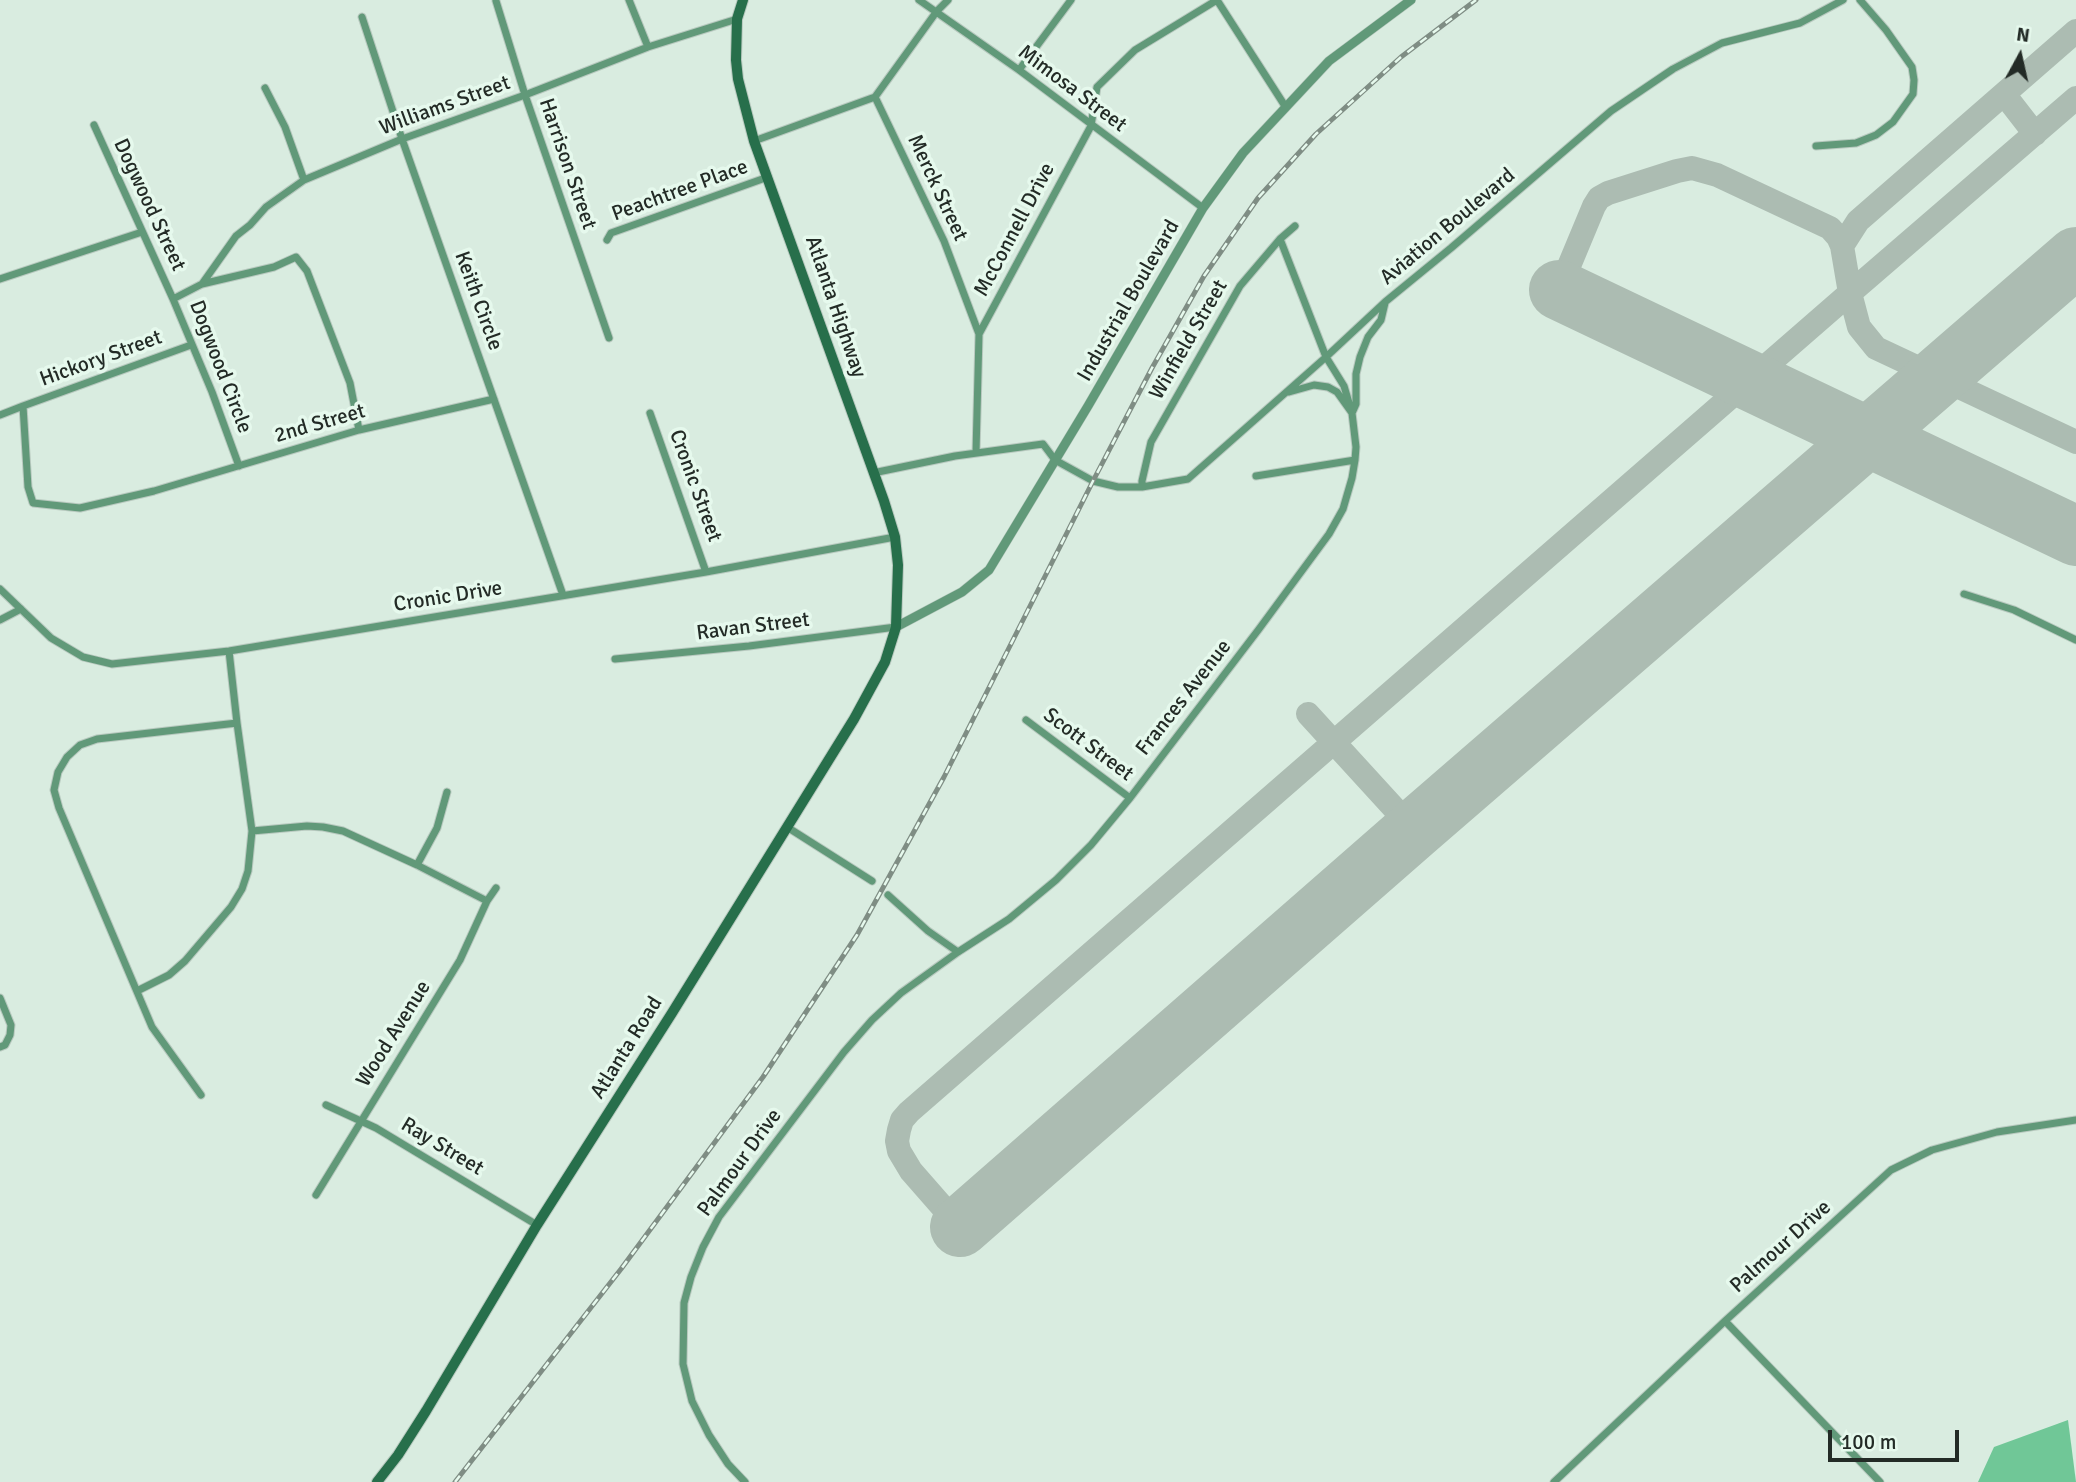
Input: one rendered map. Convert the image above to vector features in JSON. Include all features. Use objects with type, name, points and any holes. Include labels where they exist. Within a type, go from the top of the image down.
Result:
[{"type":"main road","name":"Atlanta Highway","points":[[743,0],[737,19],[738,79],[754,141],[895,537],[898,565],[896,627]]},
{"type":"main road","name":"Atlanta Road","points":[[377,1482],[398,1455],[537,1225],[854,719],[885,662],[896,627]]},
{"type":"street","points":[[629,0],[648,47]]},
{"type":"street","name":"Mimosa Street","points":[[919,0],[1019,70],[1203,208]]},
{"type":"street","points":[[754,141],[875,97],[937,11],[948,0]]},
{"type":"street","points":[[1019,70],[1071,0]]},
{"type":"street","points":[[1217,0],[1285,106]]},
{"type":"street","name":"McConnell Drive","points":[[976,453],[979,334],[1091,125],[1097,87],[1135,50],[1217,0]]},
{"type":"street","name":"Industrial Boulevard","points":[[896,627],[962,592],[989,570],[1203,208],[1243,153],[1329,61],[1411,0]]},
{"type":"street","name":"Aviation Boulevard","points":[[1055,460],[1093,481],[1118,487],[1142,487],[1188,479],[1385,302],[1611,111],[1673,69],[1722,43],[1800,23],[1843,0]]},
{"type":"street","points":[[1815,146],[1856,143],[1876,135],[1893,122],[1913,94],[1912,67],[1886,30],[1860,0]]},
{"type":"street","name":"Harrison Street","points":[[496,1],[524,95],[609,338]]},
{"type":"street","name":"Keith Circle","points":[[362,17],[402,139],[563,595]]},
{"type":"street","name":"Williams Street","points":[[202,284],[236,236],[250,225],[266,206],[304,180],[402,139],[648,47],[737,19]]},
{"type":"street","points":[[265,88],[285,127],[304,180]]},
{"type":"street","name":"Merck Street","points":[[875,97],[944,241],[979,334]]},
{"type":"street","name":"Dogwood Street","points":[[94,125],[173,299]]},
{"type":"street","name":"Peachtree Place","points":[[607,240],[611,233],[768,177]]},
{"type":"street","name":"Winfield Street","points":[[1142,487],[1151,443],[1240,286],[1280,239],[1296,226]]},
{"type":"street","points":[[0,279],[142,232]]},
{"type":"street","name":"Frances Avenue","points":[[958,952],[1009,919],[1056,880],[1091,845],[1130,799],[1329,534],[1343,509],[1355,460],[1353,413],[1345,386],[1326,357],[1280,239]]},
{"type":"street","name":"Dogwood Circle","points":[[239,466],[173,299],[202,284],[274,267],[296,257],[307,271],[350,383],[359,429]]},
{"type":"street","name":"Frances Avenue","points":[[1353,413],[1360,356],[1368,337],[1381,320],[1385,302]]},
{"type":"street","name":"Hickory Street","points":[[0,415],[191,345]]},
{"type":"street","points":[[1285,394],[1314,385],[1328,387],[1337,392],[1353,413]]},
{"type":"street","name":"2nd Street","points":[[33,503],[80,508],[154,491],[359,429],[495,399]]},
{"type":"street","name":"Hickory Street","points":[[23,406],[28,487],[33,503]]},
{"type":"street","name":"Cronic Street","points":[[650,413],[706,572]]},
{"type":"street","points":[[873,472],[1043,444],[1055,460]]},
{"type":"street","points":[[1256,476],[1355,460]]},
{"type":"street","name":"Cronic Drive","points":[[0,589],[51,638],[83,657],[112,664],[229,651],[706,572],[895,537]]},
{"type":"street","points":[[1964,594],[2014,610],[2076,640]]},
{"type":"street","points":[[0,620],[21,609]]},
{"type":"street","name":"Ravan Street","points":[[615,659],[749,646],[896,627]]},
{"type":"street","points":[[137,991],[169,975],[185,961],[231,907],[248,872],[252,831],[229,651]]},
{"type":"street","name":"Scott Street","points":[[1026,720],[1130,799]]},
{"type":"street","points":[[201,1095],[152,1027],[59,808],[54,790],[58,772],[67,757],[80,745],[97,739],[237,723]]},
{"type":"street","points":[[417,865],[437,828],[447,792]]},
{"type":"street","points":[[252,831],[307,826],[343,831],[488,901]]},
{"type":"street","points":[[787,827],[872,881]]},
{"type":"street","name":"Wood Avenue","points":[[316,1195],[460,960],[496,888]]},
{"type":"street","points":[[888,895],[928,931],[958,952]]},
{"type":"street","name":"Palmour Drive","points":[[745,1482],[728,1464],[709,1435],[692,1401],[683,1364],[684,1303],[699,1257],[719,1217],[844,1052],[901,993],[958,952]]},
{"type":"street","points":[[0,998],[11,1025],[10,1035],[5,1045],[0,1047]]},
{"type":"street","name":"Ray Street","points":[[326,1105],[361,1121],[537,1225]]},
{"type":"street","name":"Palmour Drive","points":[[1554,1482],[1891,1170],[1932,1150],[1971,1139],[2003,1131],[2076,1120]]},
{"type":"street","points":[[1725,1321],[1880,1482]]},
{"type":"green space","points":[[2068,1420],[2076,1482],[1978,1482],[1994,1447]]},
{"type":"taxiway","points":[[1842,246],[1858,221],[2076,31]]},
{"type":"taxiway","points":[[2004,94],[2035,134]]},
{"type":"taxiway","points":[[2076,98],[1850,293],[1859,327],[1876,348],[2076,442]]},
{"type":"taxiway","points":[[960,1227],[911,1171],[899,1151],[899,1130],[902,1120],[909,1112],[1850,293],[1842,246],[1830,228],[1717,175],[1692,168],[1599,198],[1559,290]]},
{"type":"taxiway","points":[[1308,714],[1414,830]]},
{"type":"runway","points":[[960,1227],[2076,257]]},
{"type":"runway","points":[[1559,290],[2076,536]]},
{"type":"railway","points":[[455,1482],[621,1269],[763,1077],[857,935],[944,777],[1093,481],[1204,276],[1258,198],[1316,134],[1401,57],[1476,0]]}]
